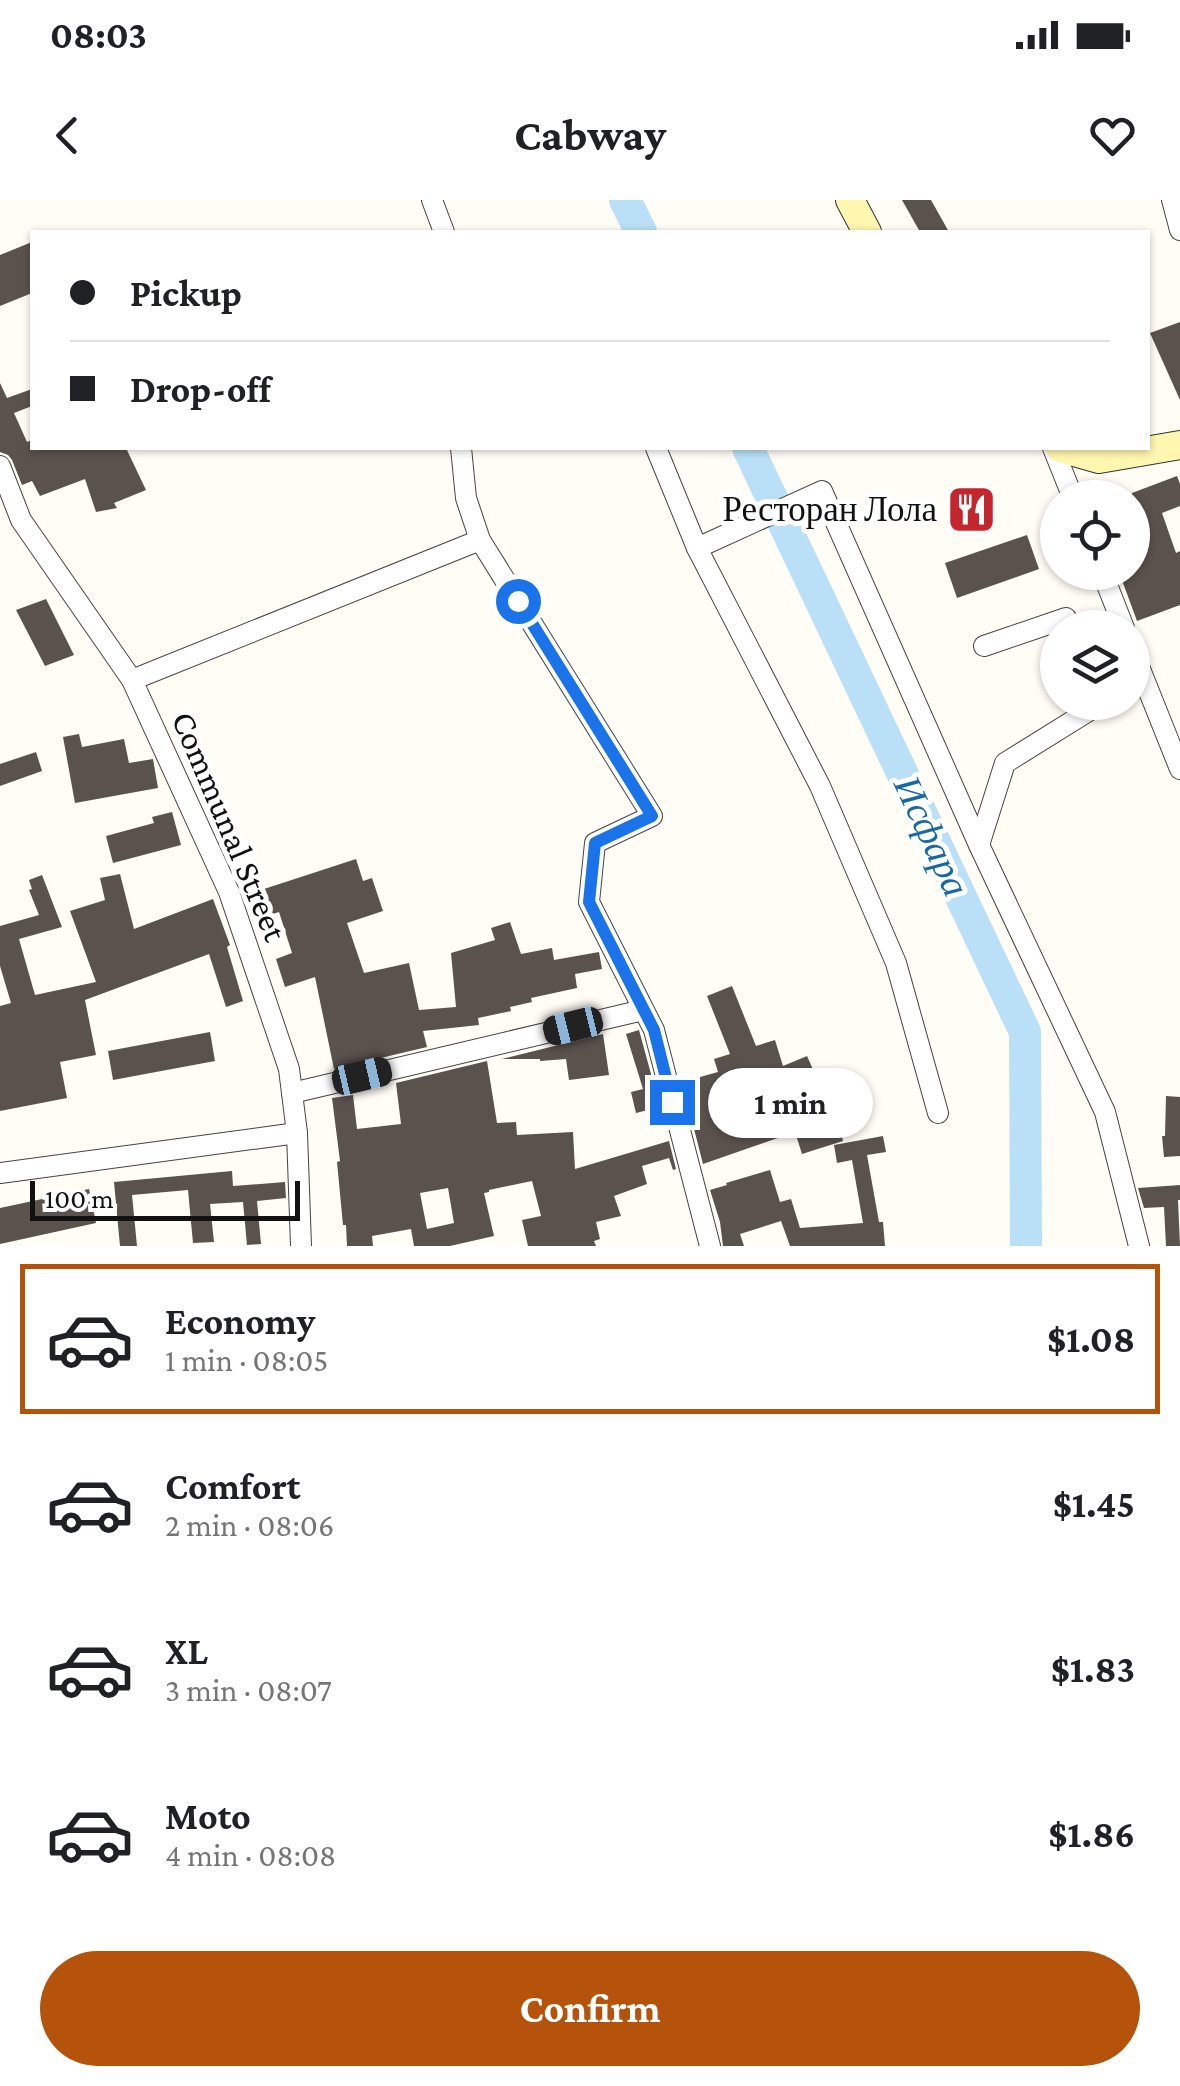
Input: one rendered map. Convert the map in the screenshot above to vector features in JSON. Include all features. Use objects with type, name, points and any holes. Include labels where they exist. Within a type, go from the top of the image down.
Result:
[{"type":"main road","points":[[850,200],[867,230]]},
{"type":"main road","points":[[1150,450],[1180,445]]},
{"type":"main road","points":[[1065,450],[1099,458],[1149,450]]},
{"type":"street","points":[[432,200],[443,230]]},
{"type":"street","points":[[1172,200],[1180,230]]},
{"type":"street","points":[[461,450],[466,498],[480,540],[652,816],[595,843],[589,902],[654,1030],[710,1246]]},
{"type":"street","points":[[657,450],[706,543],[820,786],[896,962],[938,1113]]},
{"type":"street","points":[[1057,450],[1067,480]]},
{"type":"street","name":"Communal Street","points":[[0,466],[22,520],[132,680],[229,892],[290,1068],[301,1246]]},
{"type":"street","points":[[706,543],[822,491],[980,845],[1106,1112],[1139,1246]]},
{"type":"street","points":[[132,680],[480,540]]},
{"type":"street","points":[[984,646],[1040,627]]},
{"type":"street","points":[[1150,694],[1180,768]]},
{"type":"street","points":[[980,845],[1005,762],[1072,720]]},
{"type":"street","points":[[292,1093],[644,1010]]},
{"type":"street","points":[[0,1173],[297,1133]]},
{"type":"building","points":[[902,200],[931,200],[948,230],[919,230]]},
{"type":"building","points":[[30,243],[30,294],[0,306],[0,255]]},
{"type":"building","points":[[1180,322],[1180,400],[1150,333]]},
{"type":"building","points":[[0,383],[7,398],[30,390],[30,407],[14,413],[27,442],[30,441],[30,450],[127,450],[146,490],[114,503],[117,508],[96,512],[85,479],[40,496],[32,481],[22,485],[12,460],[0,452]]},
{"type":"building","points":[[1177,476],[1180,484],[1180,506],[1162,513],[1176,553],[1180,551],[1180,605],[1150,616],[1150,610],[1133,610],[1126,590],[1150,590],[1150,486]]},
{"type":"building","points":[[1027,535],[1039,569],[957,598],[945,563]]},
{"type":"building","points":[[46,599],[74,655],[45,666],[16,610]]},
{"type":"building","points":[[79,734],[82,747],[124,739],[129,763],[153,759],[158,788],[75,803],[63,737]]},
{"type":"building","points":[[36,752],[42,771],[0,786],[0,764]]},
{"type":"building","points":[[172,812],[181,845],[113,863],[106,836],[154,823],[152,817]]},
{"type":"building","points":[[356,859],[363,881],[372,878],[383,911],[347,923],[364,973],[409,963],[419,1010],[456,1007],[451,953],[495,940],[491,928],[510,922],[521,954],[552,948],[554,960],[599,952],[602,969],[575,974],[577,988],[531,998],[532,1002],[510,1007],[511,1011],[478,1018],[479,1025],[423,1031],[427,1047],[334,1069],[315,977],[285,987],[276,959],[292,953],[279,912],[258,919],[249,894]]},
{"type":"building","points":[[120,874],[134,929],[213,899],[230,945],[227,947],[243,1001],[226,1007],[209,954],[85,1000],[96,1055],[60,1062],[67,1098],[0,1111],[0,1006],[11,1003],[0,966],[0,926],[39,915],[29,880],[42,875],[62,927],[19,939],[35,995],[96,982],[70,911],[105,900],[100,878]]},
{"type":"building","points":[[732,986],[756,1046],[775,1040],[783,1066],[807,1056],[815,1074],[795,1083],[805,1115],[835,1108],[843,1141],[802,1154],[795,1132],[703,1164],[682,1082],[718,1072],[714,1059],[730,1054],[707,996]]},
{"type":"building","points":[[639,1030],[660,1107],[636,1113],[631,1092],[643,1089],[626,1034]]},
{"type":"building","points":[[210,1032],[215,1061],[113,1080],[108,1051]]},
{"type":"building","points":[[603,1034],[609,1075],[569,1080],[566,1059],[502,1059]]},
{"type":"building","points":[[487,1061],[497,1123],[516,1122],[517,1135],[573,1132],[575,1169],[669,1141],[676,1169],[673,1170],[669,1158],[642,1166],[647,1184],[614,1196],[621,1216],[596,1222],[600,1239],[594,1241],[596,1246],[528,1246],[522,1220],[541,1216],[532,1181],[484,1193],[494,1236],[450,1246],[414,1246],[411,1229],[372,1236],[373,1246],[347,1246],[332,1098],[353,1095],[357,1129],[401,1124],[396,1083]],"holes":[[[448,1188],[454,1223],[427,1229],[420,1193]]]},
{"type":"building","points":[[1166,1096],[1180,1097],[1180,1156],[1164,1157]]},
{"type":"building","points":[[883,1136],[886,1152],[867,1155],[885,1246],[790,1246],[781,1221],[740,1234],[744,1246],[723,1246],[710,1190],[770,1170],[780,1202],[791,1199],[800,1228],[863,1223],[852,1160],[837,1163],[834,1145]]},
{"type":"building","points":[[232,1171],[233,1186],[285,1182],[286,1198],[257,1201],[261,1244],[247,1245],[243,1202],[210,1204],[214,1242],[193,1243],[188,1190],[132,1195],[137,1246],[120,1246],[114,1182]]},
{"type":"building","points":[[1180,1185],[1180,1246],[1166,1246],[1164,1207],[1144,1208],[1138,1188]]},
{"type":"building","points":[[89,1189],[96,1223],[0,1244],[0,1208]]},
{"type":"waterway","name":"Исфара","points":[[625,200],[640,230]]},
{"type":"waterway","name":"Исфара","points":[[749,450],[1025,1032],[1026,1246]]},
{"type":"place","name":"Ресторан Лола","points":[[972,509]]},
{"type":"route","points":[[518,601],[652,816],[595,843],[589,902],[654,1030],[672,1102]]}]
